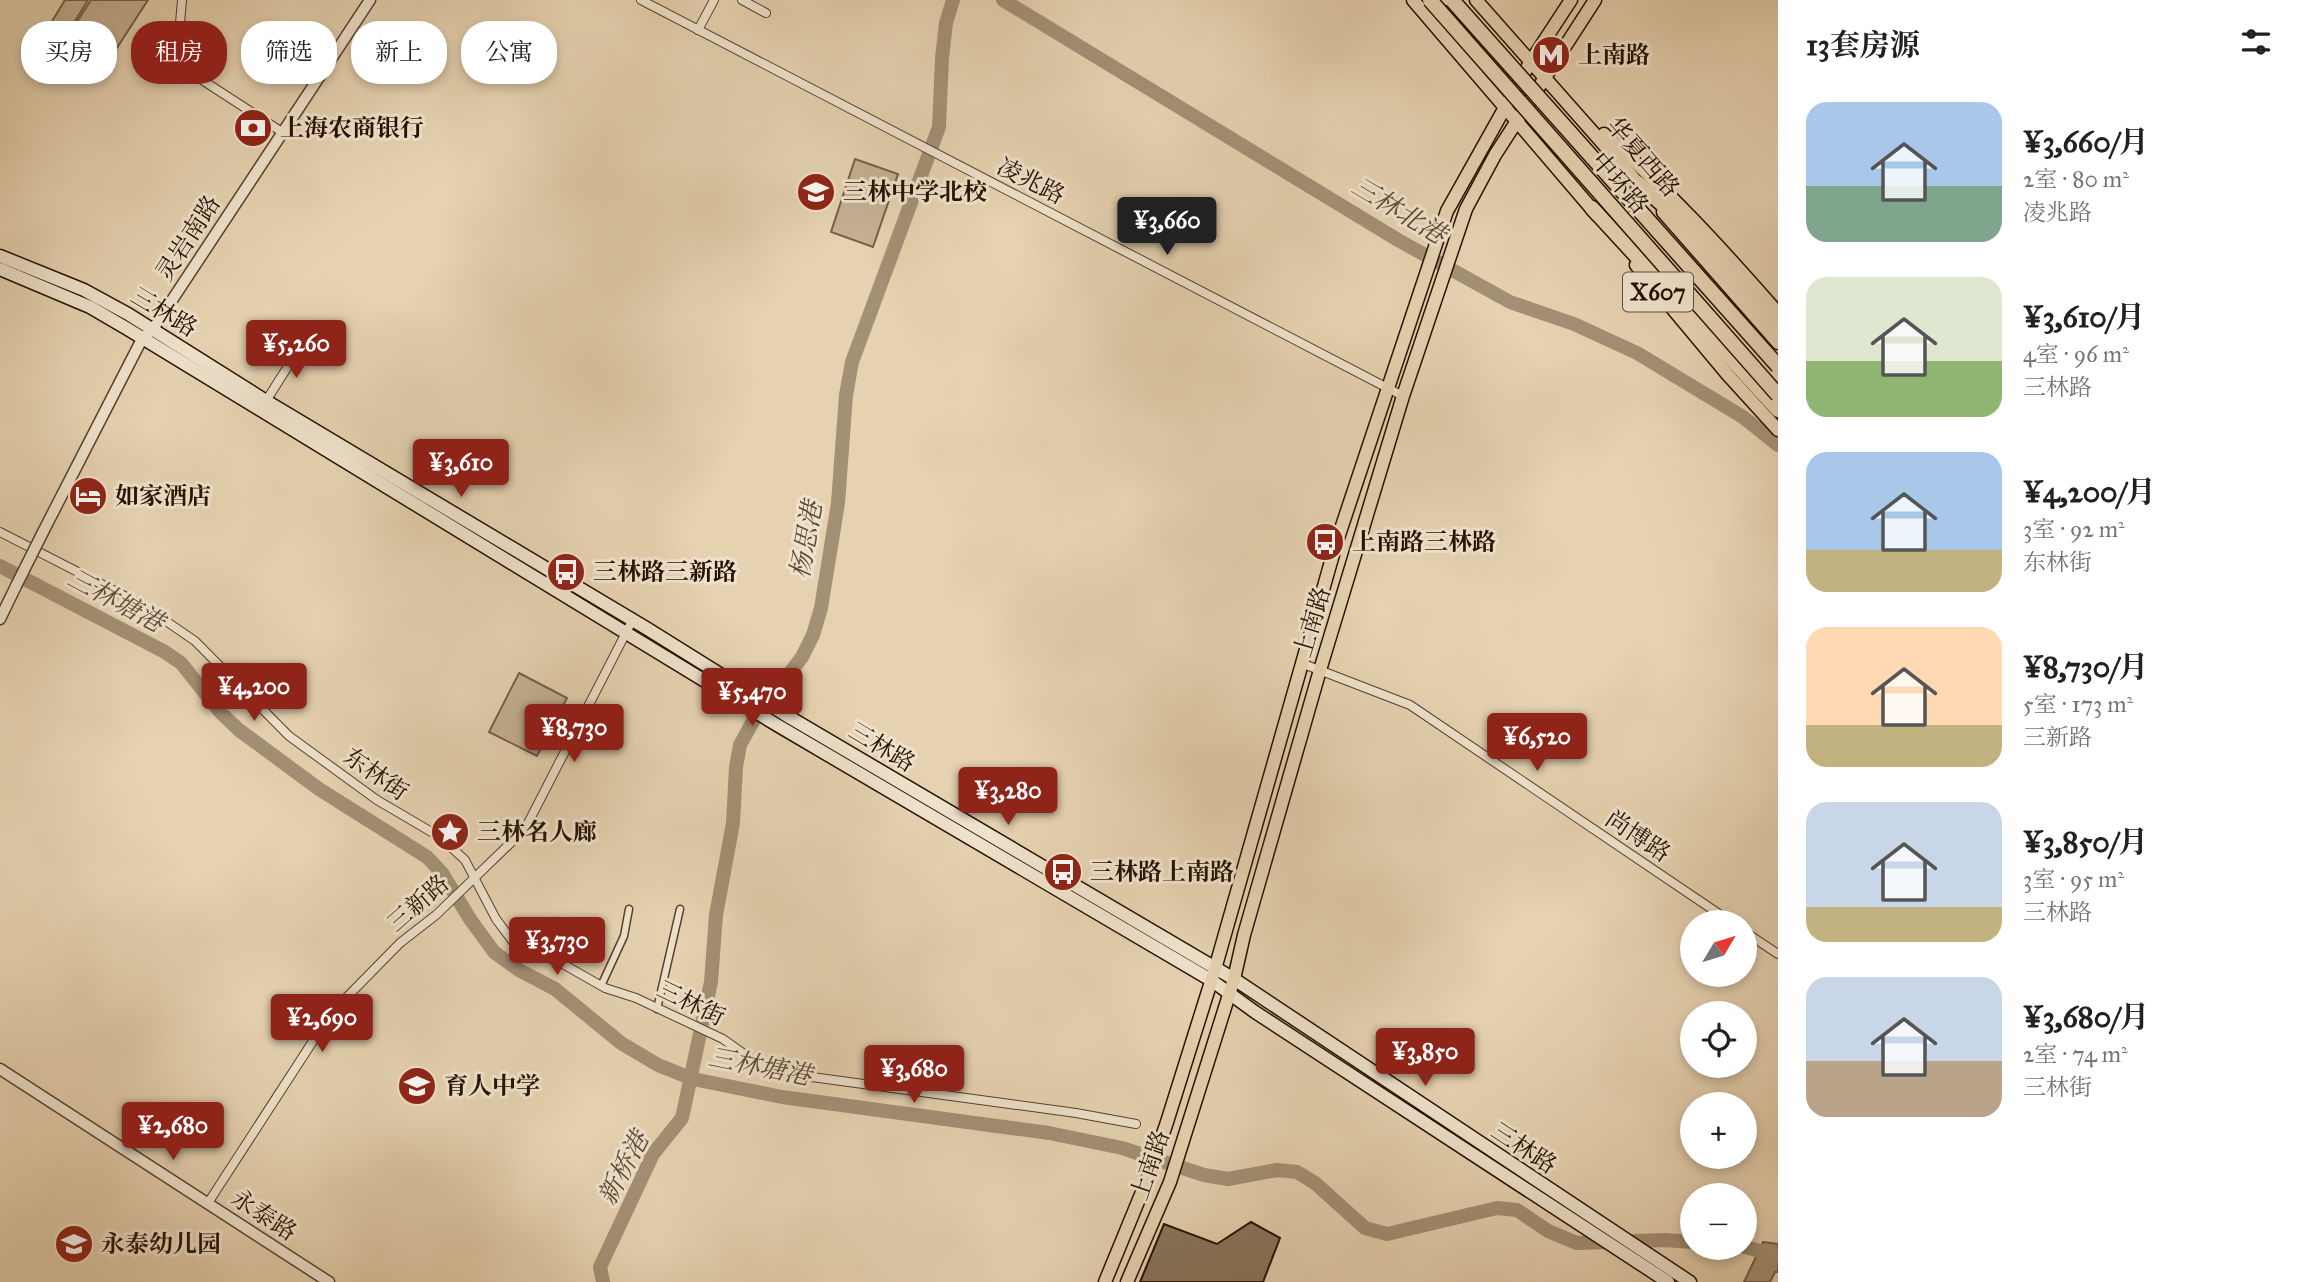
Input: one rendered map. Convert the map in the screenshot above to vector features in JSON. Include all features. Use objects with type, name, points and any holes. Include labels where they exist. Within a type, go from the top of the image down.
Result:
[{"type":"highway","name":"中环路","points":[[1430,0],[1778,395]]},
{"type":"highway","name":"中环路","points":[[1452,0],[1778,366]]},
{"type":"highway","points":[[1638,183],[1680,220],[1778,327]]},
{"type":"highway","points":[[1592,208],[1778,410]]},
{"type":"main road","name":"X607","points":[[1413,0],[1592,208],[1727,374],[1778,430]]},
{"type":"main road","name":"华夏西路","points":[[1476,0],[1778,343]]},
{"type":"main road","name":"上南路","points":[[1105,1282],[1149,1175],[1167,1122],[1213,974],[1336,544],[1447,211],[1531,61],[1571,0]]},
{"type":"main road","name":"上南路","points":[[1127,1282],[1170,1182],[1185,1127],[1232,985],[1320,670],[1403,396],[1466,209],[1544,76],[1595,0]]},
{"type":"main road","points":[[1569,104],[1647,171],[1778,313]]},
{"type":"main road","points":[[1517,120],[1580,178],[1778,400]]},
{"type":"main road","name":"三林路","points":[[0,256],[84,290],[153,329],[780,719],[1232,985],[1690,1282]]},
{"type":"main road","name":"三林路","points":[[0,269],[90,307],[505,560],[630,626]]},
{"type":"main road","name":"三林路","points":[[1232,985],[1255,1012],[1668,1282]]},
{"type":"street","points":[[181,0],[177,58],[179,65],[282,132]]},
{"type":"street","name":"灵岩南路","points":[[0,619],[142,339],[153,329],[370,0]]},
{"type":"street","name":"凌兆路","points":[[640,0],[1403,396]]},
{"type":"street","points":[[698,30],[714,0]]},
{"type":"street","points":[[742,0],[766,13]]},
{"type":"street","points":[[265,401],[302,344]]},
{"type":"street","name":"东林街","points":[[0,532],[144,606],[195,640],[289,736],[377,800],[440,837],[465,860],[474,880]]},
{"type":"street","name":"三新路","points":[[208,1203],[329,1019],[400,943],[474,880],[525,829],[630,626]]},
{"type":"street","name":"尚博路","points":[[1301,663],[1410,705],[1713,910]]},
{"type":"street","name":"三林街","points":[[474,880],[511,940],[563,964],[601,986],[723,1039],[768,1072],[1063,1111],[1136,1124]]},
{"type":"street","points":[[601,986],[624,936],[629,909]]},
{"type":"street","points":[[657,1009],[680,909]]},
{"type":"street","points":[[1757,940],[1778,954]]},
{"type":"street","name":"永泰路","points":[[0,1069],[329,1282]]},
{"type":"shaded area","points":[[65,0],[88,0],[75,21],[52,21]]},
{"type":"shaded area","points":[[91,0],[148,0],[134,21],[131,21],[131,26],[117,48],[117,21],[77,21]]},
{"type":"shaded area","points":[[855,159],[898,174],[873,247],[831,232]]},
{"type":"shaded area","points":[[519,673],[567,698],[537,756],[489,732]]},
{"type":"shaded area","points":[[1763,1242],[1778,1244],[1778,1272],[1775,1272],[1770,1282],[1744,1282],[1754,1260],[1757,1260]]},
{"type":"building","points":[[1251,1222],[1280,1238],[1263,1282],[1140,1282],[1164,1224],[1217,1244]]},
{"type":"waterway","name":"杨思港","points":[[603,1282],[600,1267],[653,1154],[682,1118],[711,982],[716,915],[733,823],[740,745],[752,723],[802,657],[813,635],[821,608],[838,503],[846,395],[852,362],[939,127],[942,58],[946,23],[953,0]]},
{"type":"waterway","name":"三林北港","points":[[1003,0],[1398,240],[1510,302],[1574,324],[1637,353],[1743,417],[1778,445]]},
{"type":"waterway","name":"三林塘港","points":[[0,566],[165,652],[181,663],[221,713],[239,730],[319,789],[427,857],[442,873],[494,952],[519,970],[555,989],[621,1043],[658,1065],[693,1079],[782,1097],[1049,1133],[1122,1148],[1204,1175],[1228,1179],[1277,1170],[1297,1172],[1315,1183],[1365,1228],[1387,1234],[1497,1208],[1517,1210],[1548,1231],[1577,1243],[1680,1241]]},
{"type":"waterway","name":"三林塘港","points":[[1757,1250],[1778,1256]]},
{"type":"place","name":"上南路","points":[[1551,55]]},
{"type":"place","name":"上海农商银行","points":[[253,128]]},
{"type":"place","name":"三林中学北校","points":[[816,192]]},
{"type":"place","name":"如家酒店","points":[[88,496]]},
{"type":"place","name":"上南路三林路","points":[[1325,542]]},
{"type":"place","name":"三林路三新路","points":[[566,572]]},
{"type":"place","name":"三林名人廊","points":[[450,832]]},
{"type":"place","name":"三林路上南路","points":[[1063,872]]},
{"type":"place","name":"育人中学","points":[[417,1086]]},
{"type":"place","name":"永泰幼儿园","points":[[74,1244]]},
{"type":"water label","name":"新桥港","points":[[623,1168]]}]
